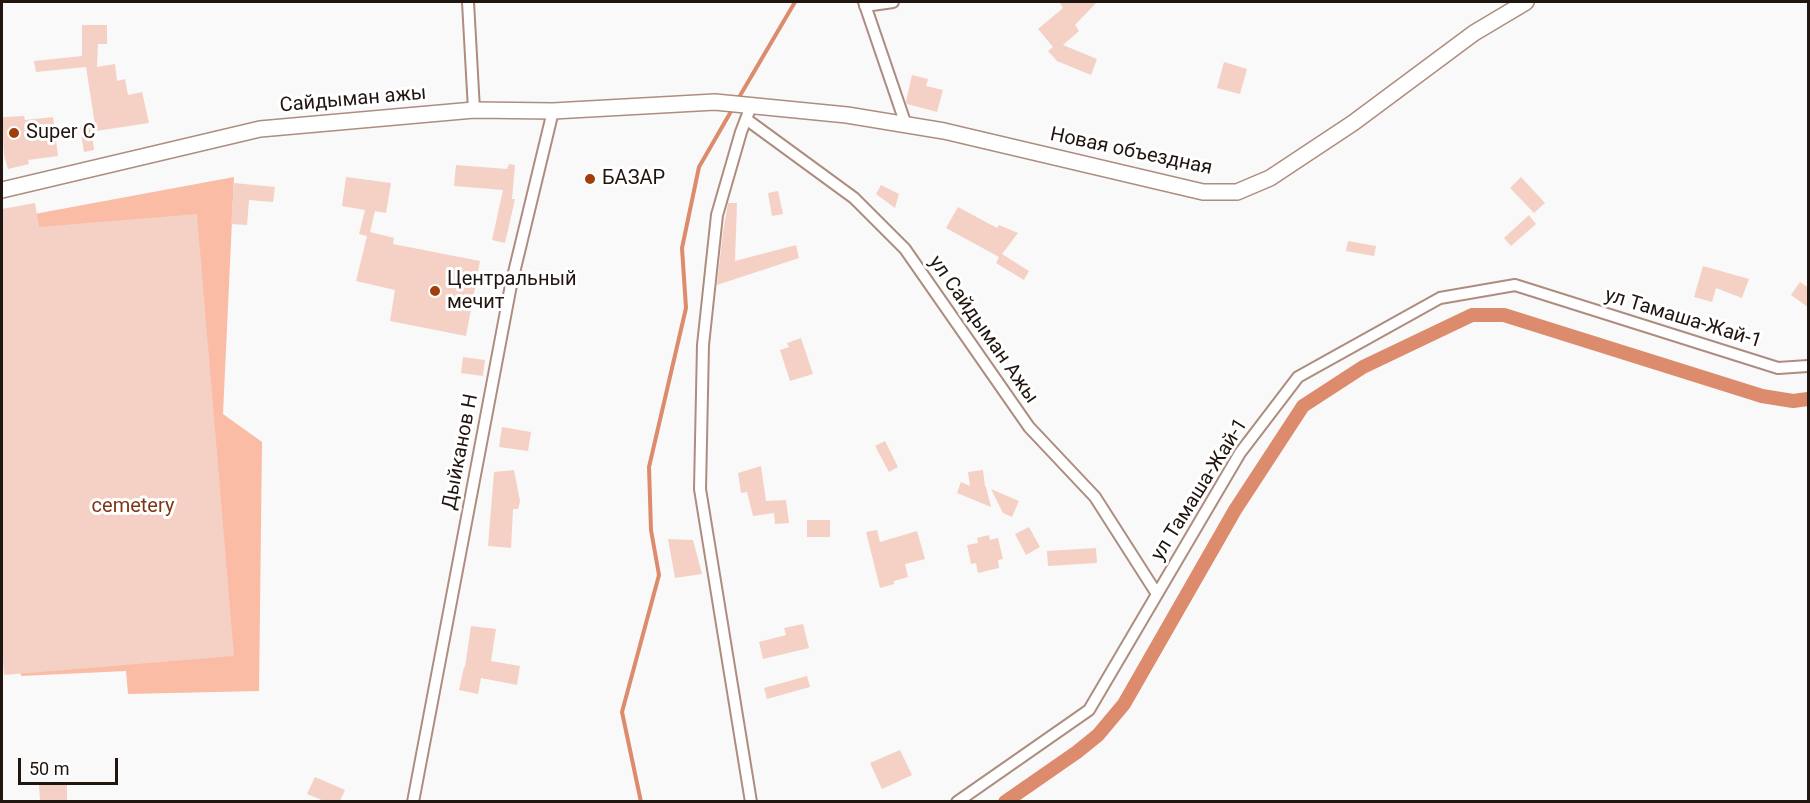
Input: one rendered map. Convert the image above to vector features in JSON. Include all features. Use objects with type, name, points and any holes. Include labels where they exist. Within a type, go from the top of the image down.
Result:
[{"type":"main road","name":"Новая объездная","points":[[715,102],[748,110],[847,115],[944,131],[1203,192],[1236,192],[1270,178],[1353,123],[1474,33],[1526,2]]},
{"type":"main road","name":"Сайдыман ажы","points":[[2,190],[260,129],[474,110],[553,111],[715,102]]},
{"type":"street","points":[[468,2],[474,110]]},
{"type":"street","points":[[893,2],[864,4],[906,125]]},
{"type":"street","points":[[748,110],[717,215],[703,345],[700,489],[751,801]]},
{"type":"street","name":"ул Сайдыман Ажы","points":[[748,110],[854,198],[906,249],[1029,427],[1095,497],[1157,594]]},
{"type":"street","name":"Дыйканов Н","points":[[413,801],[511,285],[553,111]]},
{"type":"street","name":"ул Тамаша-Жай-1","points":[[957,801],[1089,710],[1240,453],[1299,377],[1440,298],[1515,285],[1778,368],[1809,366]]},
{"type":"green space","name":"cemetery","points":[[234,177],[223,414],[262,442],[259,691],[128,694],[126,671],[21,676],[7,536],[2,537],[2,220]]},
{"type":"building","points":[[1059,2],[1097,2],[1075,25],[1079,31],[1063,45],[1097,59],[1091,75],[1057,61],[1048,51],[1053,47],[1038,29],[1063,8]]},
{"type":"building","points":[[82,25],[107,25],[107,44],[98,44],[97,67],[115,64],[117,81],[125,79],[128,95],[142,92],[149,123],[96,131],[86,67],[36,72],[34,61],[82,56]]},
{"type":"building","points":[[1224,62],[1247,69],[1240,94],[1217,88]]},
{"type":"building","points":[[912,75],[928,79],[926,86],[943,90],[937,112],[907,104]]},
{"type":"building","points":[[24,116],[25,120],[53,117],[58,156],[28,160],[29,164],[8,169],[4,155],[2,117]]},
{"type":"building","points":[[91,125],[94,150],[84,152],[80,127]]},
{"type":"building","points":[[509,164],[515,165],[512,199],[515,199],[505,243],[492,240],[503,190],[454,186],[456,165],[507,169]]},
{"type":"building","name":"Центральный мечит","points":[[346,177],[391,183],[386,213],[375,211],[370,232],[394,238],[393,244],[480,261],[466,336],[390,321],[395,290],[356,281],[367,236],[359,234],[365,210],[342,206]]},
{"type":"building","points":[[1521,177],[1545,203],[1534,213],[1510,188]]},
{"type":"building","points":[[234,183],[275,187],[273,202],[249,200],[247,225],[231,224]]},
{"type":"building","points":[[881,185],[899,194],[895,208],[876,194]]},
{"type":"building","points":[[778,191],[783,214],[772,216],[768,193]]},
{"type":"building","name":"cemetery","points":[[35,203],[39,227],[197,214],[234,656],[4,675],[2,647],[2,209]]},
{"type":"building","points":[[728,203],[737,203],[735,261],[796,245],[799,258],[717,285]]},
{"type":"building","points":[[958,207],[997,228],[999,225],[1018,233],[1002,254],[1029,271],[1024,280],[996,263],[999,257],[946,228]]},
{"type":"building","points":[[1529,215],[1536,224],[1511,246],[1504,238]]},
{"type":"building","points":[[1348,241],[1376,246],[1374,256],[1346,251]]},
{"type":"building","points":[[1703,266],[1749,279],[1742,298],[1716,288],[1712,302],[1694,297]]},
{"type":"building","points":[[1800,282],[1809,288],[1809,308],[1791,295]]},
{"type":"building","points":[[801,338],[813,374],[790,381],[780,350],[789,347],[787,343]]},
{"type":"building","points":[[463,357],[485,360],[483,376],[461,373]]},
{"type":"building","points":[[502,427],[531,432],[528,451],[499,447]]},
{"type":"building","points":[[885,441],[898,467],[889,472],[875,446]]},
{"type":"building","points":[[761,466],[766,501],[786,500],[789,523],[775,524],[774,513],[753,516],[747,492],[741,493],[738,473]]},
{"type":"building","points":[[514,470],[520,501],[518,509],[513,509],[511,548],[488,546],[494,472]]},
{"type":"building","points":[[983,470],[991,507],[957,493],[961,482],[970,486],[968,472]]},
{"type":"building","points":[[991,489],[1019,501],[1012,517],[1003,513]]},
{"type":"building","points":[[807,520],[830,520],[830,537],[807,537]]},
{"type":"building","points":[[1029,527],[1040,547],[1026,555],[1015,534]]},
{"type":"building","points":[[877,530],[880,542],[917,531],[925,559],[905,564],[908,577],[880,588],[866,532]]},
{"type":"building","points":[[989,535],[990,540],[998,538],[1003,559],[998,560],[999,568],[978,573],[976,563],[971,564],[967,545],[978,543],[977,538]]},
{"type":"building","points":[[668,539],[693,540],[702,574],[675,578]]},
{"type":"building","points":[[1096,548],[1097,563],[1048,566],[1047,551]]},
{"type":"building","points":[[803,624],[809,648],[763,659],[759,642],[786,635],[784,628]]},
{"type":"building","points":[[471,626],[496,629],[491,661],[520,666],[517,685],[481,678],[478,694],[459,690]]},
{"type":"building","points":[[807,676],[810,687],[767,699],[764,688]]},
{"type":"building","points":[[900,750],[912,775],[882,789],[870,763]]},
{"type":"building","points":[[315,777],[345,790],[340,801],[324,801],[307,794]]},
{"type":"building","points":[[39,784],[67,784],[67,801],[40,801]]},
{"type":"waterway","points":[[738,99],[795,2]]},
{"type":"waterway","points":[[641,802],[622,712],[659,575],[651,530],[649,467],[686,308],[682,248],[699,167],[733,108]]},
{"type":"waterway","points":[[1005,802],[1098,735],[1124,704],[1235,510],[1303,406],[1363,367],[1472,315],[1504,315],[1762,396],[1793,401],[1808,399]]},
{"type":"place","name":"Super C","points":[[14,133]]},
{"type":"place","name":"БАЗАР","points":[[590,179]]},
{"type":"place","name":"Центральный мечит","points":[[435,291]]}]
